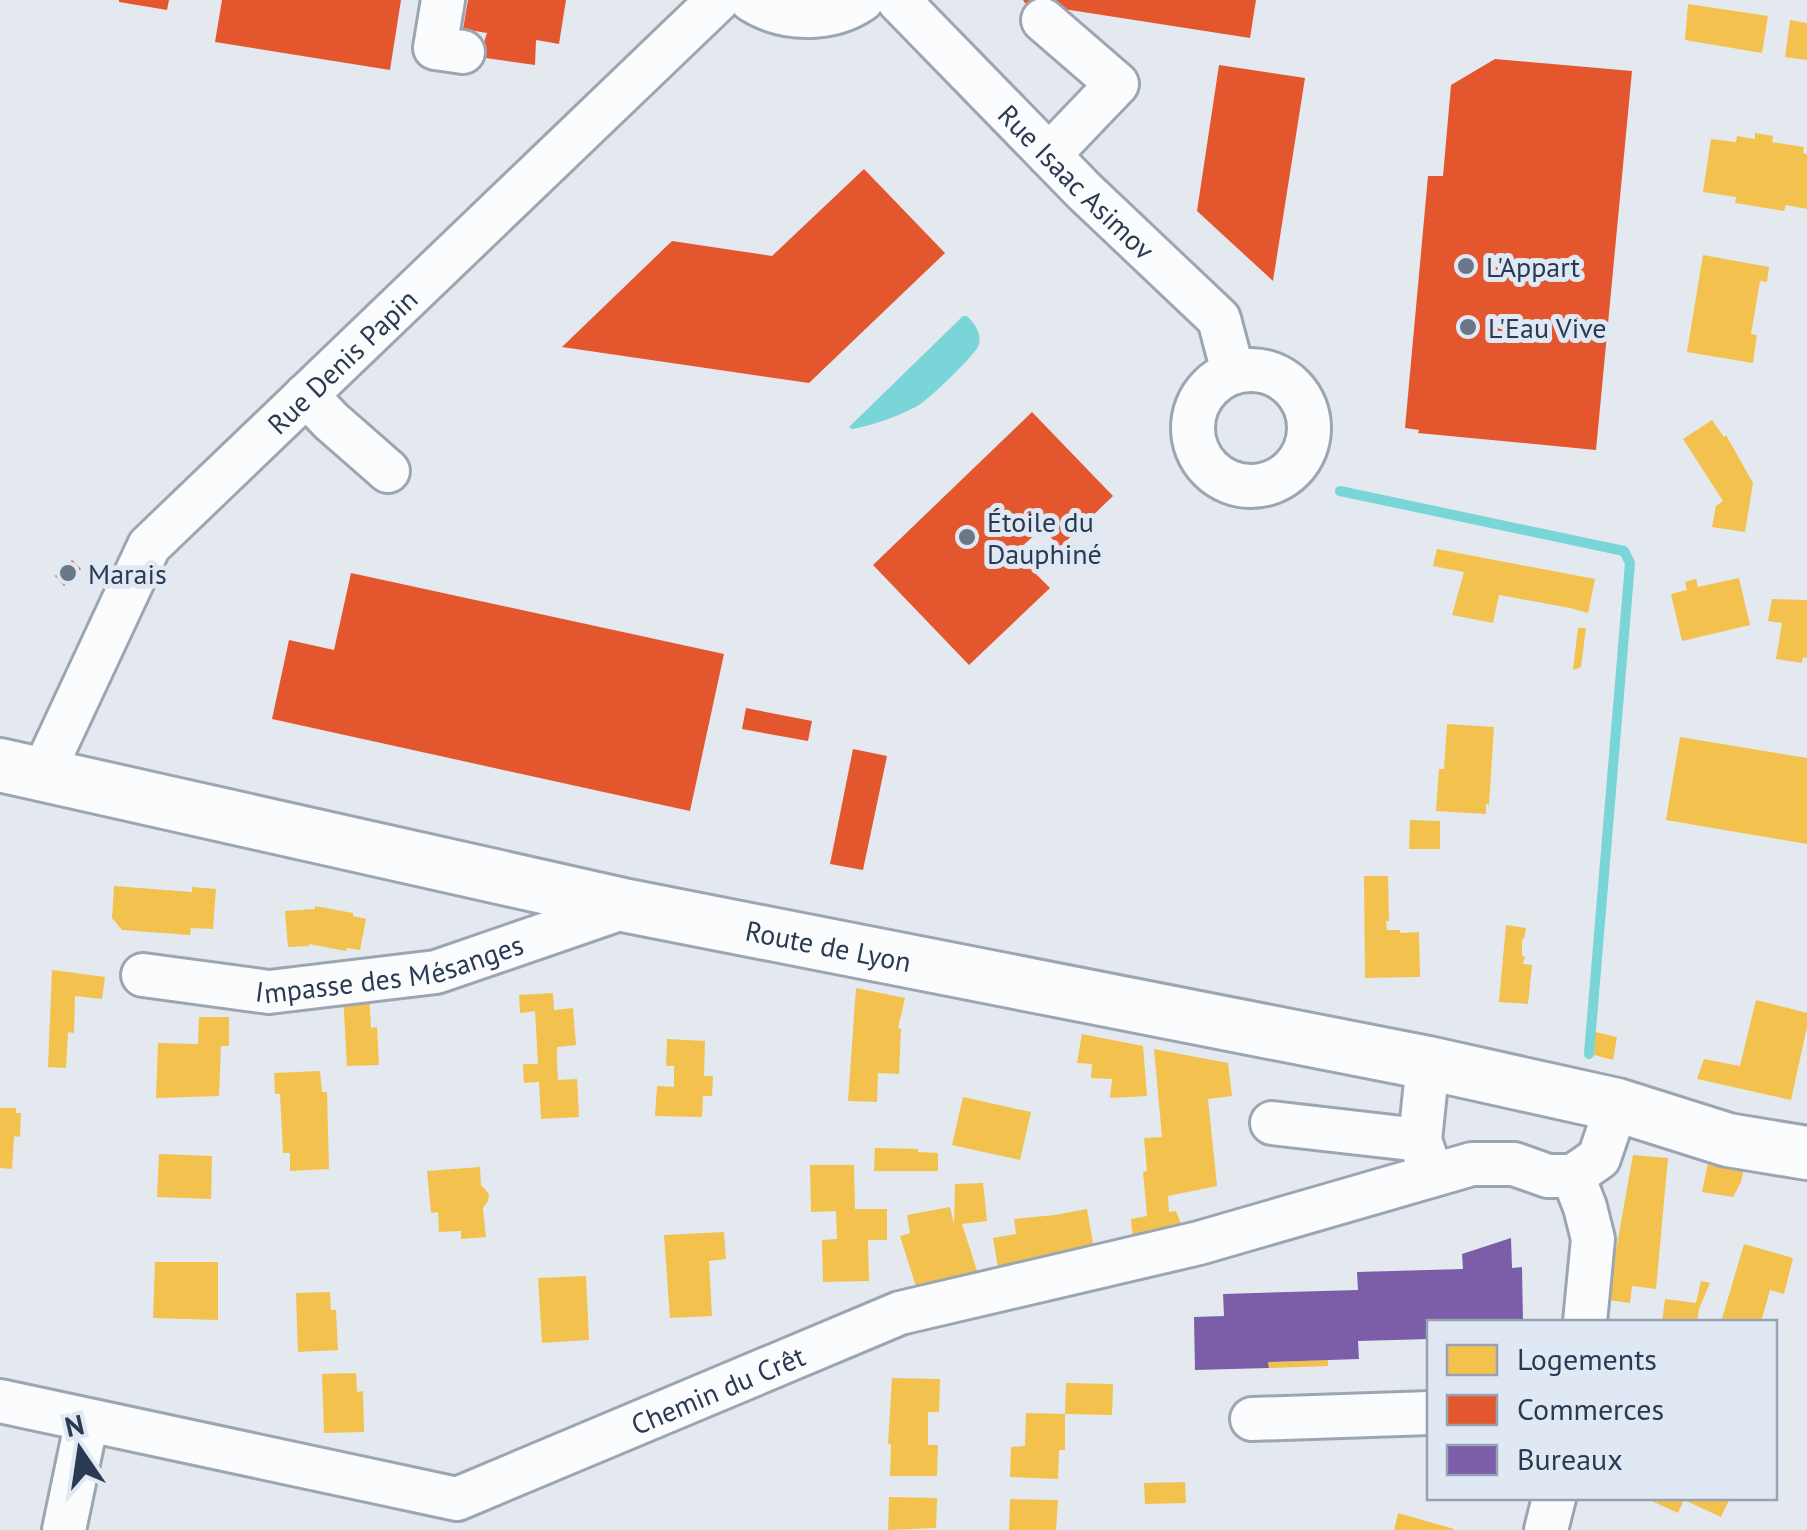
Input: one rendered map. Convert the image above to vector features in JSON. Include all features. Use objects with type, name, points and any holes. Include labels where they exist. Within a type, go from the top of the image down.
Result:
[{"type":"main road","name":"Route de Lyon","points":[[14,769],[628,906],[1428,1063],[1618,1106]]},
{"type":"main road","points":[[1618,1106],[1732,1109],[1807,1122]]},
{"type":"main road","points":[[1618,1106],[1728,1140],[1807,1154]]},
{"type":"street","points":[[443,0],[435,48],[464,52]]},
{"type":"street","name":"Rue Denis Papin","points":[[14,769],[149,546],[718,0]]},
{"type":"street","points":[[751,0],[766,10],[808,18],[850,8],[862,0]]},
{"type":"street","name":"Rue Isaac Asimov","points":[[898,0],[1049,155],[1219,319],[1233,372]]},
{"type":"street","points":[[1043,20],[1117,84],[1049,155]]},
{"type":"street","points":[[306,395],[388,470]]},
{"type":"street","name":"Impasse des Mésanges","points":[[143,975],[269,992],[436,972],[628,906]]},
{"type":"street","points":[[1272,1123],[1426,1157],[1428,1063]]},
{"type":"street","points":[[1585,1320],[1593,1239],[1573,1176],[1600,1158],[1618,1106]]},
{"type":"street","name":"Chemin du Crêt","points":[[0,1401],[456,1499],[900,1312],[1199,1243],[1426,1157],[1472,1164],[1514,1164],[1548,1176],[1573,1176]]},
{"type":"street","points":[[1252,1419],[1427,1413]]},
{"type":"street","points":[[64,1530],[87,1420]]},
{"type":"street","points":[[1546,1530],[1554,1500]]},
{"type":"water","points":[[963,316],[977,328],[979,344],[952,376],[912,409],[868,425],[849,427]]},
{"type":"building: Logements","points":[[1688,4],[1768,16],[1762,53],[1685,40]]},
{"type":"building: Logements","points":[[1790,20],[1807,23],[1807,60],[1785,57]]},
{"type":"building: Logements","points":[[1755,133],[1773,136],[1772,142],[1804,147],[1807,209],[1786,205],[1784,211],[1735,203],[1736,197],[1703,192],[1711,139],[1736,142],[1737,136],[1755,139]]},
{"type":"building: Logements","points":[[1703,255],[1769,267],[1767,282],[1760,281],[1751,334],[1757,335],[1753,363],[1687,352]]},
{"type":"building: Logements","points":[[1712,420],[1726,435],[1753,483],[1745,532],[1712,527],[1716,506],[1723,501],[1683,439]]},
{"type":"building: Logements","points":[[1437,549],[1595,579],[1588,613],[1499,595],[1493,623],[1452,615],[1464,572],[1433,566]]},
{"type":"building: Logements","points":[[1739,578],[1750,625],[1682,641],[1671,594],[1687,590],[1685,582],[1696,579],[1698,587]]},
{"type":"building: Logements","points":[[1772,599],[1807,600],[1807,658],[1803,657],[1802,663],[1776,659],[1782,623],[1768,621]]},
{"type":"building: Logements","points":[[1578,628],[1586,628],[1581,667],[1573,670]]},
{"type":"building: Logements","points":[[1447,724],[1494,727],[1486,814],[1436,811]]},
{"type":"building: Logements","points":[[1680,737],[1807,758],[1807,844],[1666,820]]},
{"type":"building: Logements","points":[[1410,820],[1440,821],[1440,849],[1409,849]]},
{"type":"building: Logements","points":[[1364,876],[1388,876],[1387,930],[1419,932],[1420,977],[1365,978]]},
{"type":"building: Logements","points":[[114,886],[192,892],[192,887],[216,889],[213,929],[191,928],[190,935],[122,930],[112,918]]},
{"type":"building: Logements","points":[[315,906],[366,919],[360,950],[309,944],[288,947],[285,911]]},
{"type":"building: Logements","points":[[1506,925],[1526,928],[1522,939],[1523,964],[1532,965],[1528,1004],[1499,1002]]},
{"type":"building: Logements","points":[[52,970],[105,977],[102,999],[75,996],[74,1033],[68,1032],[66,1068],[48,1067]]},
{"type":"building: Logements","points":[[856,988],[905,998],[898,1028],[899,1074],[878,1073],[877,1102],[848,1101]]},
{"type":"building: Logements","points":[[553,993],[554,1010],[573,1008],[576,1045],[557,1047],[557,1062],[558,1080],[577,1079],[579,1117],[541,1119],[539,1082],[524,1083],[523,1064],[538,1064],[535,1011],[520,1013],[519,995]]},
{"type":"building: Logements","points":[[369,995],[371,1028],[377,1027],[379,1065],[347,1066],[343,996]]},
{"type":"building: Logements","points":[[1756,1000],[1807,1013],[1791,1100],[1697,1079],[1704,1059],[1740,1066]]},
{"type":"building: Logements","points":[[199,1017],[229,1017],[229,1046],[221,1046],[219,1096],[156,1098],[158,1043],[198,1044]]},
{"type":"building: Logements","points":[[1595,1032],[1617,1037],[1613,1060],[1594,1055]]},
{"type":"building: Logements","points":[[1082,1034],[1143,1046],[1147,1096],[1110,1098],[1112,1079],[1091,1078],[1092,1064],[1077,1063]]},
{"type":"building: Logements","points":[[667,1039],[705,1041],[704,1076],[713,1076],[712,1096],[703,1096],[702,1117],[655,1116],[657,1086],[674,1087],[674,1066],[666,1066]]},
{"type":"building: Logements","points":[[1154,1049],[1228,1063],[1232,1096],[1208,1099],[1217,1186],[1168,1196],[1169,1212],[1176,1211],[1185,1235],[1133,1242],[1131,1219],[1147,1216],[1144,1138],[1162,1137]]},
{"type":"building: Logements","points":[[320,1071],[322,1092],[327,1092],[329,1169],[290,1171],[290,1153],[283,1153],[280,1094],[275,1094],[274,1073]]},
{"type":"building: Logements","points":[[963,1097],[1031,1112],[1020,1160],[952,1145]]},
{"type":"building: Logements","points":[[0,1108],[16,1108],[16,1113],[21,1113],[20,1137],[14,1136],[12,1169],[0,1168]]},
{"type":"building: Logements","points":[[875,1148],[938,1153],[938,1171],[874,1171]]},
{"type":"building: Logements","points":[[159,1154],[212,1156],[211,1199],[157,1197]]},
{"type":"building: Logements","points":[[1633,1155],[1668,1158],[1656,1289],[1632,1286],[1630,1303],[1609,1300]]},
{"type":"building: Logements","points":[[1708,1163],[1744,1168],[1733,1197],[1702,1192]]},
{"type":"building: Logements","points":[[810,1165],[854,1165],[855,1209],[887,1209],[887,1240],[868,1240],[869,1281],[823,1282],[822,1240],[837,1239],[836,1211],[811,1212]]},
{"type":"building: Logements","points":[[480,1167],[481,1185],[489,1194],[483,1208],[486,1237],[461,1239],[461,1231],[439,1232],[438,1212],[431,1213],[427,1171]]},
{"type":"building: Logements","points":[[983,1183],[987,1221],[962,1224],[979,1277],[919,1296],[900,1236],[910,1233],[907,1215],[950,1207],[954,1224],[955,1184]]},
{"type":"building: Logements","points":[[1087,1209],[1094,1249],[998,1268],[993,1238],[1016,1234],[1014,1219]]},
{"type":"building: Logements","points":[[724,1232],[726,1259],[709,1261],[712,1316],[670,1318],[664,1235]]},
{"type":"building: Logements","points":[[1744,1244],[1793,1258],[1784,1294],[1770,1290],[1762,1320],[1722,1320]]},
{"type":"building: Logements","points":[[155,1262],[218,1262],[218,1320],[153,1318]]},
{"type":"building: Logements","points":[[586,1276],[589,1340],[542,1343],[538,1278]]},
{"type":"building: Logements","points":[[1701,1281],[1710,1283],[1697,1320],[1662,1320],[1665,1299],[1696,1303]]},
{"type":"building: Logements","points":[[330,1292],[331,1310],[336,1310],[338,1350],[298,1352],[296,1293]]},
{"type":"building: Logements","points":[[1328,1360],[1328,1366],[1269,1368],[1268,1362]]},
{"type":"building: Logements","points":[[356,1373],[357,1392],[363,1391],[364,1432],[324,1433],[322,1374]]},
{"type":"building: Logements","points":[[892,1378],[940,1379],[939,1412],[928,1412],[928,1445],[938,1445],[937,1476],[890,1476]]},
{"type":"building: Logements","points":[[1066,1383],[1113,1384],[1112,1415],[1065,1414]]},
{"type":"building: Logements","points":[[1026,1413],[1065,1414],[1065,1450],[1059,1450],[1058,1479],[1010,1477],[1011,1447],[1025,1446]]},
{"type":"building: Logements","points":[[1185,1482],[1186,1503],[1145,1504],[1144,1483]]},
{"type":"building: Logements","points":[[889,1497],[937,1498],[936,1528],[888,1530]]},
{"type":"building: Logements","points":[[1010,1499],[1058,1500],[1056,1530],[1009,1530]]},
{"type":"building: Logements","points":[[1649,1500],[1684,1500],[1678,1513]]},
{"type":"building: Logements","points":[[1684,1500],[1729,1500],[1721,1517]]},
{"type":"building: Logements","points":[[1398,1513],[1454,1529],[1394,1530]]},
{"type":"building: Commerces","points":[[119,0],[169,0],[167,10]]},
{"type":"building: Commerces","points":[[222,0],[401,0],[390,70],[215,42]]},
{"type":"building: Commerces","points":[[468,0],[566,0],[559,44],[536,40],[535,65],[479,57],[487,33],[463,29]]},
{"type":"building: Commerces","points":[[1023,0],[1256,0],[1250,38]]},
{"type":"building: Commerces","points":[[1495,59],[1632,71],[1596,450],[1418,433],[1419,430],[1405,428],[1428,176],[1443,176],[1451,85]]},
{"type":"building: Commerces","points":[[1219,65],[1305,78],[1273,281],[1197,211]]},
{"type":"building: Commerces","points":[[864,169],[945,253],[809,383],[562,347],[672,241],[772,256]]},
{"type":"building: Commerces","name":"Étoile du Dauphiné","points":[[1032,412],[1113,496],[1060,547],[1042,528],[1015,553],[1050,588],[969,665],[873,565]]},
{"type":"building: Commerces","name":"Marais","points":[[72,560],[81,569],[64,586],[55,576]]},
{"type":"building: Commerces","points":[[351,573],[724,654],[690,811],[272,719],[289,640],[334,650]]},
{"type":"building: Commerces","points":[[746,708],[812,721],[808,741],[742,729]]},
{"type":"building: Commerces","points":[[853,749],[887,756],[863,870],[830,864]]},
{"type":"building: Bureaux","points":[[1511,1238],[1512,1268],[1522,1267],[1523,1320],[1427,1320],[1427,1339],[1358,1341],[1359,1359],[1268,1362],[1269,1368],[1195,1370],[1194,1317],[1224,1316],[1223,1294],[1358,1290],[1357,1272],[1463,1269],[1462,1254]]},
{"type":"waterway","points":[[1340,491],[1624,551],[1630,563],[1589,1054]]},
{"type":"place","name":"L'Appart","points":[[1466,266]]},
{"type":"place","name":"L'Eau Vive","points":[[1468,327]]},
{"type":"place","name":"Étoile du Dauphiné","points":[[967,537]]},
{"type":"place","name":"Marais","points":[[68,573]]}]
